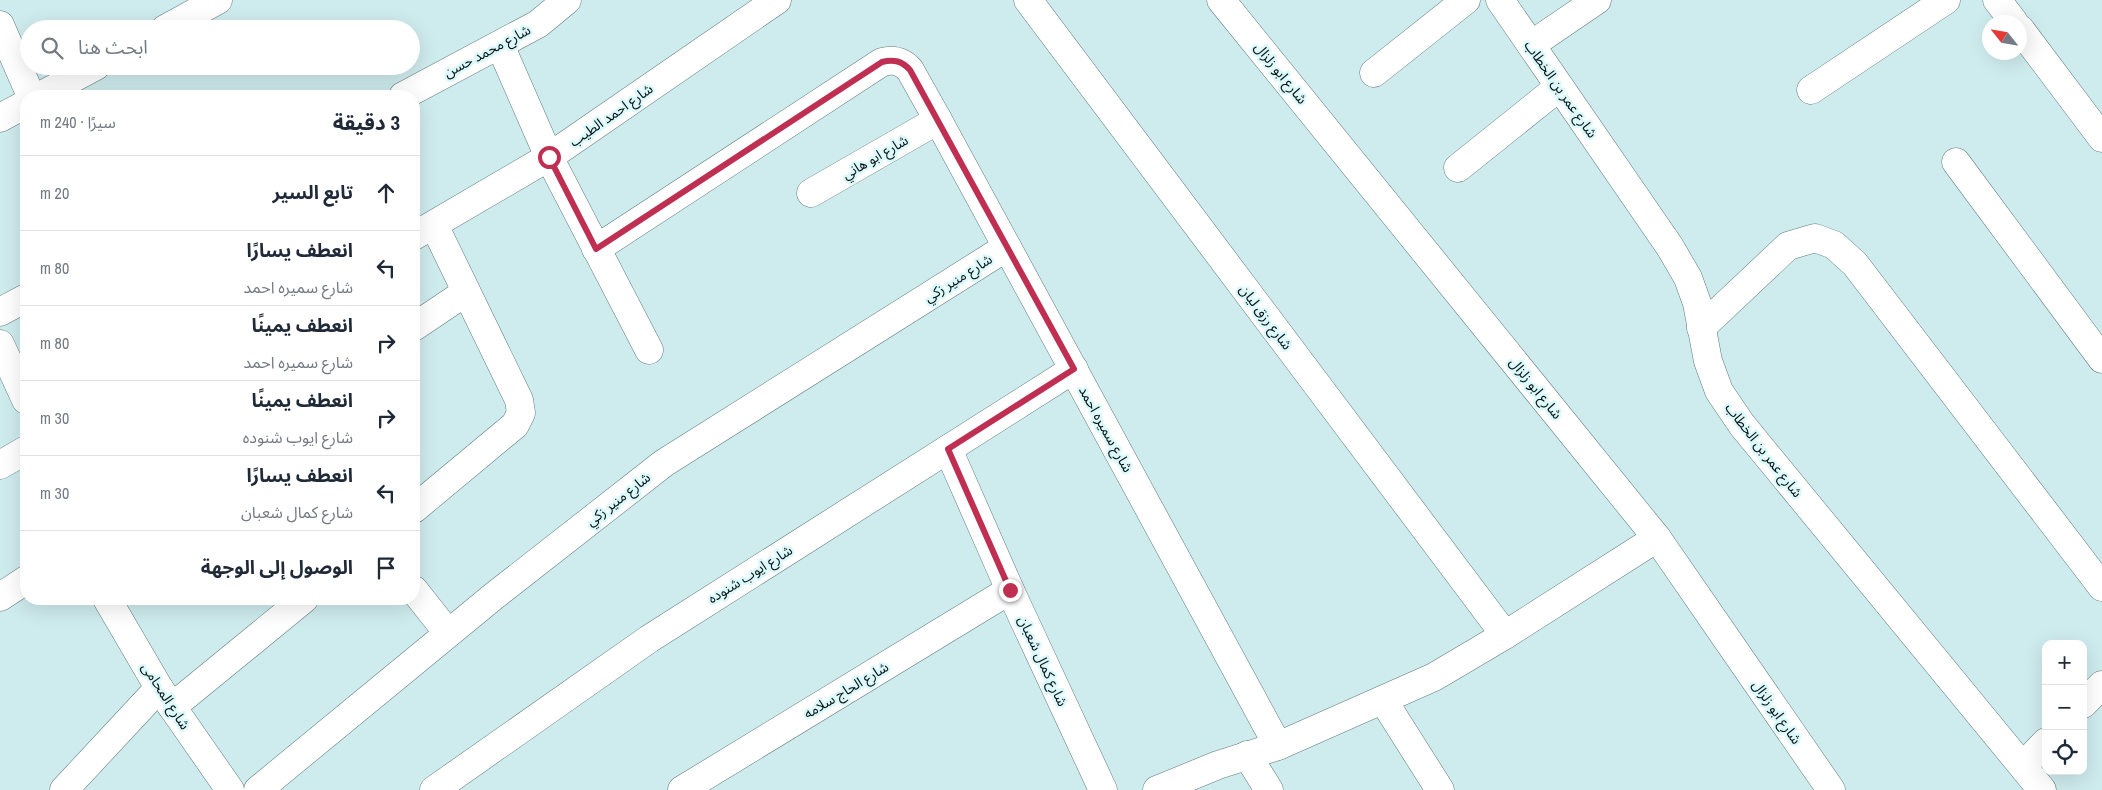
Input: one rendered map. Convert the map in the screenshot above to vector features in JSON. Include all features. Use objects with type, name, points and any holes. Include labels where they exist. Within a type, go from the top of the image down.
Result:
[{"type":"street","points":[[181,20],[218,0]]},
{"type":"street","name":"شارع محمد حسن","points":[[414,90],[538,24],[567,0]]},
{"type":"street","name":"شارع احمد الطيب","points":[[424,230],[549,157],[777,0]]},
{"type":"street","name":"شارع رزق ليان","points":[[1028,0],[1505,635]]},
{"type":"street","name":"شارع ابو زلزال","points":[[1222,0],[1657,538],[1831,790]]},
{"type":"street","points":[[1374,73],[1466,0]]},
{"type":"street","name":"شارع عمر بن الخطاب","points":[[1500,0],[1684,270],[1697,303],[1708,361],[1719,391],[1742,425],[2042,790]]},
{"type":"street","points":[[1531,46],[1597,0]]},
{"type":"street","points":[[1811,90],[1946,0]]},
{"type":"street","points":[[1997,0],[2009,15]]},
{"type":"street","points":[[0,25],[20,71]]},
{"type":"street","points":[[2027,38],[2102,138]]},
{"type":"street","points":[[500,44],[549,157],[649,350]]},
{"type":"street","name":"شارع سميره احمد","points":[[596,249],[882,62],[897,61],[910,70],[1278,746]]},
{"type":"street","points":[[22,75],[28,90]]},
{"type":"street","points":[[51,90],[79,75]]},
{"type":"street","points":[[1458,168],[1560,87]]},
{"type":"street","points":[[0,118],[20,107]]},
{"type":"street","name":"شارع ابو هاني","points":[[811,194],[938,120]]},
{"type":"street","points":[[1956,162],[2102,359]]},
{"type":"street","points":[[420,504],[515,425],[521,413],[519,400],[466,292],[424,230]]},
{"type":"street","points":[[1701,328],[1788,246],[1815,238],[1834,245],[1855,264],[2102,587]]},
{"type":"street","name":"شارع منير زكي","points":[[258,790],[448,633],[664,463],[1007,247]]},
{"type":"street","points":[[420,323],[466,292]]},
{"type":"street","points":[[0,312],[20,301]]},
{"type":"street","points":[[0,344],[20,387]]},
{"type":"street","name":"شارع ايوب شنوده","points":[[434,790],[649,639],[1074,369]]},
{"type":"street","name":"شارع كمال شعبان","points":[[948,449],[1010,590],[1103,790]]},
{"type":"street","points":[[0,465],[20,453]]},
{"type":"street","points":[[1157,790],[1247,755],[1278,746],[1434,677],[1505,635],[1657,538]]},
{"type":"street","points":[[0,597],[20,584]]},
{"type":"street","name":"شارع الحاج سلامه","points":[[682,790],[1010,590]]},
{"type":"street","points":[[420,598],[448,633]]},
{"type":"street","name":"شارع المحامى","points":[[111,605],[166,697],[230,790]]},
{"type":"street","points":[[64,790],[166,697],[296,605]]},
{"type":"street","points":[[2087,700],[2102,685]]},
{"type":"street","points":[[1383,700],[1440,790]]},
{"type":"street","points":[[2023,766],[2042,746]]},
{"type":"street","points":[[1247,755],[1269,790]]},
{"type":"route","points":[[549,157],[596,249],[882,62],[889,60],[905,64],[1074,369],[948,449],[1010,590]]}]
